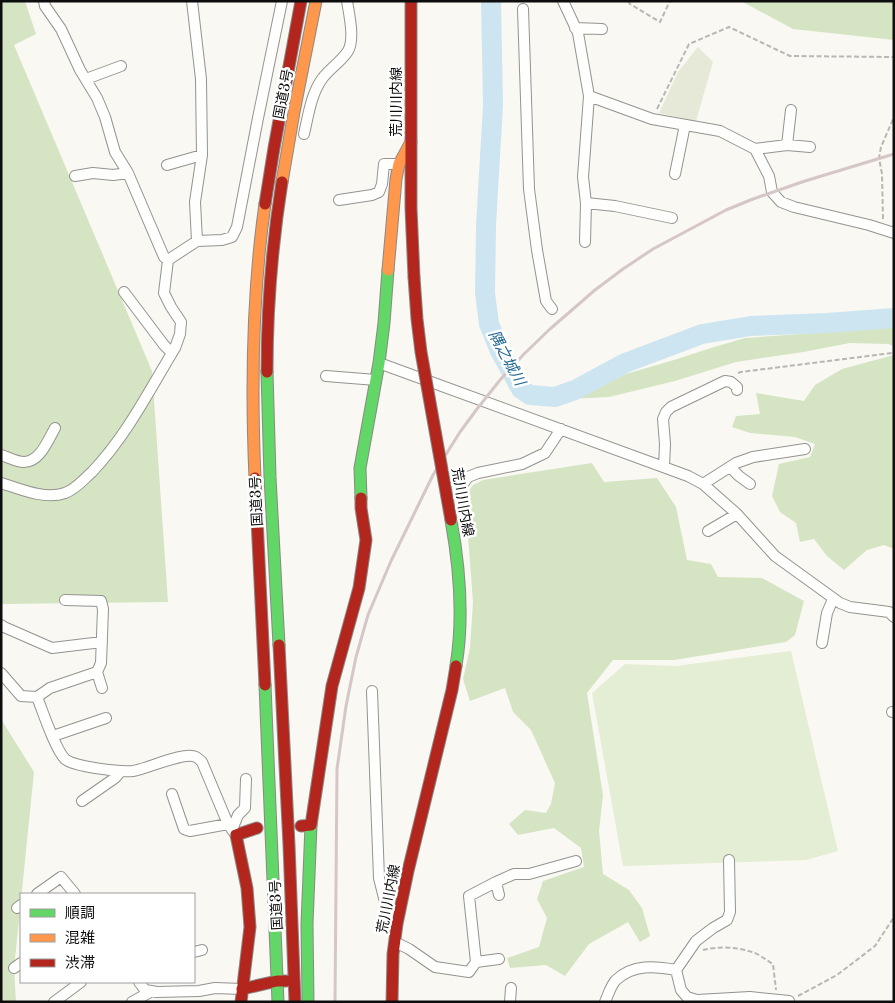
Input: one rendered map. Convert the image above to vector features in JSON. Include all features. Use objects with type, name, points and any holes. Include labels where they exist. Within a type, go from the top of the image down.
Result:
[{"type":"main road","name":"国道3号","points":[[278,1002],[252,363],[254,297],[260,236],[269,174],[302,1]]},
{"type":"main road","name":"国道3号","points":[[295,1002],[268,437],[269,309],[283,176],[316,1]]},
{"type":"main road","name":"荒川川内線","points":[[392,1002],[397,924],[450,700],[460,633],[456,547],[417,320],[414,278],[411,142],[411,1]]},
{"type":"main road","points":[[308,1002],[306,826],[320,764],[332,686],[359,588],[366,540],[361,508],[360,468],[379,363],[384,323],[396,179],[399,164],[411,142]]},
{"type":"main road","points":[[241,1002],[250,927],[247,888],[232,830],[256,828]]},
{"type":"main road","points":[[242,989],[277,981],[294,980]]},
{"type":"street","points":[[44,1],[45,6],[61,29],[97,98],[115,152],[128,173],[164,257],[168,260]]},
{"type":"street","points":[[192,1],[201,79],[202,155],[195,202],[197,241]]},
{"type":"street","points":[[1,483],[33,493],[49,495],[64,494],[76,488],[107,456],[124,434],[172,353],[180,334],[181,322],[164,293],[168,260],[197,241],[222,240],[232,237],[237,227],[282,1]]},
{"type":"street","points":[[304,134],[314,95],[321,80],[348,51],[351,43],[347,1]]},
{"type":"street","points":[[566,2],[578,33],[589,96],[583,178],[586,203],[585,242]]},
{"type":"street","points":[[524,4],[529,188],[546,301],[552,309]]},
{"type":"street","points":[[575,28],[602,30]]},
{"type":"street","points":[[86,79],[121,66]]},
{"type":"street","points":[[589,96],[652,119],[720,132],[755,149],[787,146],[810,147]]},
{"type":"street","points":[[787,146],[792,110]]},
{"type":"street","points":[[674,174],[685,125]]},
{"type":"street","points":[[755,149],[769,176],[772,192],[781,202],[894,233]]},
{"type":"street","points":[[167,165],[202,155]]},
{"type":"street","points":[[339,200],[372,195],[379,192],[382,184],[384,164],[399,164]]},
{"type":"street","points":[[75,176],[93,172],[112,175],[128,173]]},
{"type":"street","points":[[586,203],[615,206],[672,218]]},
{"type":"street","points":[[124,292],[172,353]]},
{"type":"street","points":[[379,363],[688,476],[703,484],[737,514],[774,556],[834,599],[850,607],[888,612],[894,617]]},
{"type":"street","points":[[326,376],[376,380]]},
{"type":"street","points":[[664,467],[663,420],[666,412],[671,407],[725,381],[737,386],[737,390]]},
{"type":"street","points":[[1,455],[23,462],[32,460],[39,454],[54,428]]},
{"type":"street","points":[[463,484],[468,477],[478,473],[522,464],[545,453],[561,429]]},
{"type":"street","points":[[703,484],[736,463],[753,457],[805,448]]},
{"type":"street","points":[[730,467],[750,484]]},
{"type":"street","points":[[708,531],[737,514]]},
{"type":"street","points":[[822,643],[827,613],[834,599]]},
{"type":"street","points":[[65,600],[101,601],[103,609],[101,663],[97,672],[102,688]]},
{"type":"street","points":[[1,625],[52,648],[102,642]]},
{"type":"street","points":[[1,673],[21,696],[37,697],[50,688],[97,672]]},
{"type":"street","points":[[372,691],[379,878],[386,906],[397,924]]},
{"type":"street","points":[[37,697],[58,750],[66,761],[84,767],[134,771],[185,756],[195,756],[202,762],[232,830]]},
{"type":"street","points":[[52,736],[106,718]]},
{"type":"street","points":[[82,801],[115,778],[121,771]]},
{"type":"street","points":[[232,830],[238,815],[245,808],[246,779]]},
{"type":"street","points":[[172,794],[184,830],[232,830]]},
{"type":"street","points":[[676,970],[696,941],[727,920],[730,912],[729,860]]},
{"type":"street","points":[[395,942],[435,967],[469,972],[476,962],[470,896],[514,874],[529,874],[576,861]]},
{"type":"street","points":[[38,893],[61,877],[74,893]]},
{"type":"street","points":[[496,882],[500,895]]},
{"type":"street","points":[[476,962],[499,959]]},
{"type":"street","points":[[605,1002],[614,981],[626,973],[643,967],[660,967],[676,970]]},
{"type":"street","points":[[676,970],[682,990],[688,997],[697,1000],[750,997],[789,1001]]},
{"type":"street","points":[[54,1002],[80,983]]},
{"type":"street","points":[[140,983],[145,990],[155,995]]},
{"type":"street","points":[[132,1002],[186,986],[199,991],[215,988],[242,989]]},
{"type":"street","points":[[510,1002],[511,988]]},
{"type":"path","points":[[628,1],[660,22],[670,1]]},
{"type":"path","points":[[652,119],[689,44],[729,27],[790,56],[894,57],[894,74]]},
{"type":"path","points":[[883,229],[884,208],[879,158],[881,147],[894,117]]},
{"type":"path","points":[[725,381],[741,372],[892,353]]},
{"type":"path","points":[[789,1001],[837,975],[875,946],[894,918]]},
{"type":"path","points":[[686,955],[710,948],[727,948],[752,952],[773,964],[778,1000]]},
{"type":"green space","points":[[1,1],[25,1],[36,34],[14,45],[152,371],[168,602],[1,604]]},
{"type":"green space","points":[[741,1],[894,1],[894,40],[793,29]]},
{"type":"green space","points":[[698,47],[713,62],[696,121],[659,113],[678,72]]},
{"type":"green space","points":[[894,325],[894,346],[888,344],[850,343],[736,362],[675,381],[609,397],[569,399],[626,374],[745,338],[844,331]]},
{"type":"green space","points":[[894,355],[894,549],[884,545],[867,550],[844,570],[827,556],[814,539],[800,542],[796,523],[780,512],[772,496],[779,464],[810,457],[815,444],[795,437],[750,433],[732,427],[736,416],[760,414],[756,393],[804,401],[815,385],[842,369]]},
{"type":"green space","points":[[592,463],[604,482],[657,478],[676,507],[687,560],[711,564],[718,577],[762,578],[804,601],[795,635],[786,642],[674,660],[613,660],[587,693],[603,795],[599,831],[603,874],[629,890],[642,908],[650,936],[640,942],[628,922],[589,944],[565,976],[546,965],[510,968],[507,958],[539,947],[547,918],[537,899],[543,881],[584,867],[581,848],[554,828],[518,835],[509,824],[525,810],[546,813],[551,804],[555,783],[531,730],[513,712],[505,688],[470,701],[463,679],[470,648],[473,602],[465,496],[473,485],[483,480]]},
{"type":"green space","points":[[791,651],[838,851],[806,860],[623,866],[592,693],[625,664],[676,666]]},
{"type":"green space","points":[[1,719],[34,772],[22,893],[20,893],[14,969],[16,1002],[1,1002]]},
{"type":"waterway","name":"隅之城川","points":[[491,1],[493,105],[486,226],[485,293],[489,324],[500,351],[521,389],[530,395],[555,397],[575,390],[625,363],[702,334],[751,326],[894,318]]},
{"type":"railway","points":[[335,1002],[337,769],[346,706],[356,657],[368,615],[391,561],[433,475],[460,432],[500,380],[550,329],[595,290],[653,249],[726,210],[753,199],[894,154]]},
{"type":"traffic: fast","points":[[361,498],[360,468],[379,363],[388,270]]},
{"type":"traffic: fast","points":[[267,372],[270,477],[279,645]]},
{"type":"traffic: fast","points":[[451,520],[460,593],[460,629],[456,666]]},
{"type":"traffic: fast","points":[[265,685],[278,1002]]},
{"type":"traffic: fast","points":[[308,1002],[307,924],[311,825]]},
{"type":"traffic: slow","points":[[282,182],[316,1]]},
{"type":"traffic: slow","points":[[388,270],[396,179],[399,164],[411,142]]},
{"type":"traffic: slow","points":[[255,478],[253,410],[255,307],[265,204]]},
{"type":"traffic: jam","points":[[265,204],[301,1]]},
{"type":"traffic: jam","points":[[411,1],[411,208],[414,277]]},
{"type":"traffic: jam","points":[[267,372],[271,277],[275,229],[282,182]]},
{"type":"traffic: jam","points":[[414,277],[421,352],[451,520]]},
{"type":"traffic: jam","points":[[255,478],[265,685]]},
{"type":"traffic: jam","points":[[301,826],[311,825],[332,686],[359,588],[366,540],[361,498]]},
{"type":"traffic: jam","points":[[279,645],[295,1002]]},
{"type":"traffic: jam","points":[[392,1002],[393,954],[397,924],[456,666]]},
{"type":"traffic: jam","points":[[241,1002],[250,927],[247,888],[236,835],[257,828]]},
{"type":"traffic: jam","points":[[242,989],[277,981],[286,981]]}]
